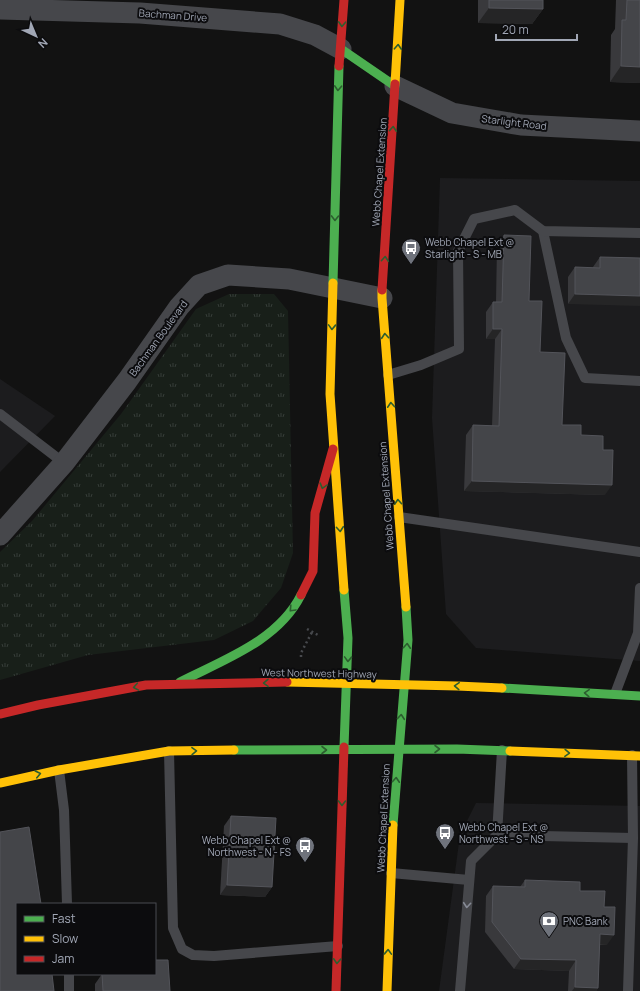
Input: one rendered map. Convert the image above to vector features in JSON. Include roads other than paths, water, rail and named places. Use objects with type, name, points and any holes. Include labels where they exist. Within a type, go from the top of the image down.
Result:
[{"type":"main road","points":[[336,991],[348,638],[330,394],[334,288],[338,88],[344,0]]},
{"type":"main road","name":"Webb Chapel Extension","points":[[387,991],[394,806],[408,640],[382,298],[400,0]]},
{"type":"main road","points":[[341,49],[395,86]]},
{"type":"main road","points":[[175,685],[238,653],[270,633],[296,605],[313,571],[315,513],[333,449]]},
{"type":"main road","name":"West Northwest Highway","points":[[0,714],[38,705],[146,685],[300,682],[346,683],[457,686],[640,696]]},
{"type":"main road","points":[[0,783],[59,770],[169,751],[398,749],[502,750],[636,756]]},
{"type":"street","name":"Bachman Drive","points":[[0,9],[138,6],[280,24],[315,35],[341,49]]},
{"type":"street","name":"Starlight Road","points":[[395,86],[452,113],[521,125],[640,131]]},
{"type":"street","name":"Bachman Boulevard","points":[[0,535],[64,463],[127,381],[179,307],[199,285],[228,275],[289,278],[382,298]]},
{"type":"lane","points":[[388,375],[421,365],[459,349],[458,251],[474,219],[515,210],[544,230],[640,233]]},
{"type":"lane","points":[[544,230],[566,338],[585,378],[640,381]]},
{"type":"lane","points":[[0,414],[64,463]]},
{"type":"lane","points":[[399,517],[640,552]]},
{"type":"lane","points":[[615,694],[638,633],[640,588]]},
{"type":"lane","points":[[460,991],[471,861],[497,835],[502,750]]},
{"type":"lane","points":[[169,751],[173,928],[182,949],[193,955],[214,956],[338,946]]},
{"type":"lane","points":[[628,991],[636,756]]},
{"type":"lane","points":[[59,770],[64,810],[67,903]]},
{"type":"lane","points":[[497,835],[633,838]]},
{"type":"lane","points":[[391,873],[469,880]]},
{"type":"lane","points":[[69,975],[69,991]]},
{"type":"place","name":"Webb Chapel Ext @ Starlight - S - MB","points":[[411,265]]},
{"type":"place","name":"Webb Chapel Ext @ Northwest - S - NS","points":[[445,850]]},
{"type":"place","name":"Webb Chapel Ext @ Northwest - N - FS","points":[[305,863]]},
{"type":"place","name":"PNC Bank","points":[[549,938]]}]
